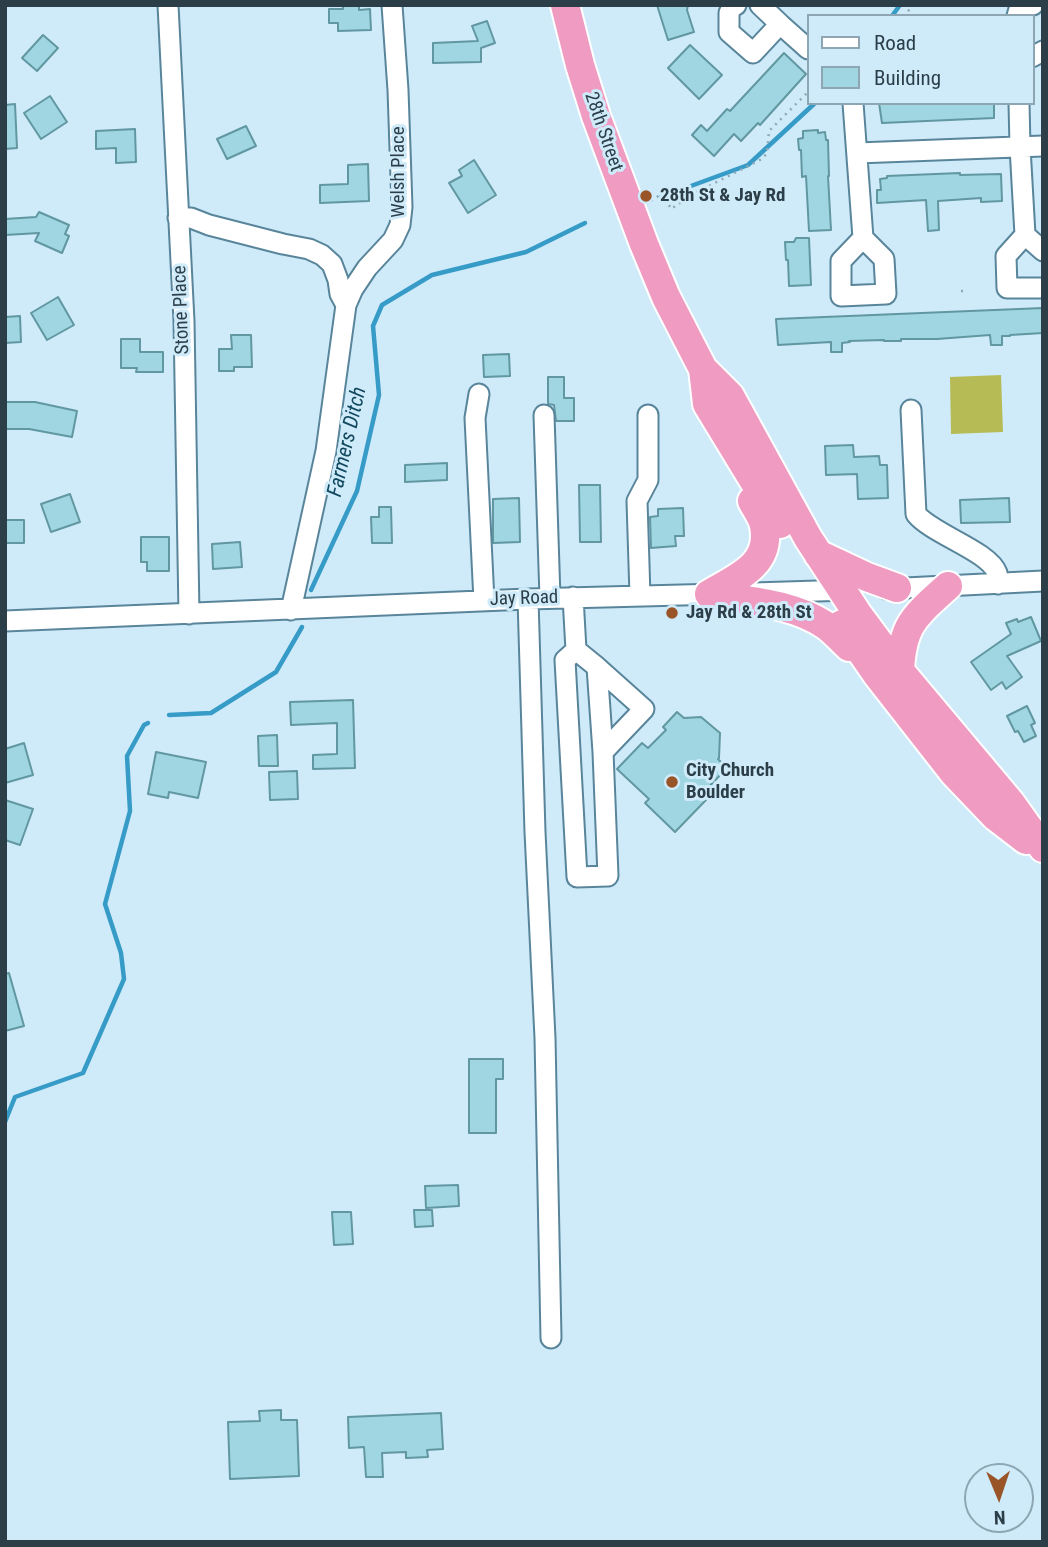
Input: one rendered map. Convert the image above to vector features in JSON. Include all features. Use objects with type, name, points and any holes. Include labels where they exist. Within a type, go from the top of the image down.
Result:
[{"type":"highway","name":"28th Street","points":[[565,5],[596,116],[666,297],[703,369],[730,396],[818,554],[830,590]]},
{"type":"highway","name":"28th Street","points":[[703,369],[707,404],[830,590]]},
{"type":"highway","points":[[707,404],[715,435],[764,524],[765,539],[758,560],[748,571],[709,594]]},
{"type":"highway","points":[[818,554],[897,589]]},
{"type":"highway","points":[[889,674],[910,624],[918,613],[948,586]]},
{"type":"highway","points":[[830,590],[953,772],[996,817],[1043,853]]},
{"type":"highway","points":[[709,594],[783,607],[809,615],[828,627],[889,674],[1010,802],[1043,848]]},
{"type":"street","name":"Stone Place","points":[[168,5],[184,321],[190,614]]},
{"type":"street","name":"Welsh Place","points":[[291,610],[326,452],[346,305],[367,268],[393,240],[400,225],[402,194],[392,5]]},
{"type":"street","points":[[736,5],[729,13],[729,32],[752,53],[780,24]]},
{"type":"street","points":[[760,5],[806,47]]},
{"type":"street","points":[[1018,14],[1023,6],[1034,5]]},
{"type":"street","points":[[853,105],[863,238]]},
{"type":"street","points":[[1019,105],[1025,235],[1043,251]]},
{"type":"street","points":[[857,153],[1043,146]]},
{"type":"street","points":[[178,218],[191,218],[209,225],[309,249],[323,256],[332,264],[340,294],[346,305]]},
{"type":"street","points":[[1025,235],[1006,256],[1007,288],[1043,288]]},
{"type":"street","points":[[480,394],[475,418],[484,601]]},
{"type":"street","points":[[911,410],[916,514],[928,525],[986,560],[997,573],[998,584]]},
{"type":"street","points":[[544,415],[550,598]]},
{"type":"street","points":[[639,596],[637,501],[648,480],[648,415]]},
{"type":"street","name":"Jay Road","points":[[5,621],[573,597],[897,589],[1043,582]]},
{"type":"street","points":[[573,597],[576,650],[644,709],[603,752]]},
{"type":"street","points":[[528,599],[545,1038],[551,1338]]},
{"type":"street","points":[[576,650],[565,660],[577,877],[608,876],[597,667]]},
{"type":"path","points":[[632,212],[663,193],[671,209],[695,193],[762,159],[767,153],[769,131],[806,94]]},
{"type":"shaded area","points":[[1001,375],[1003,432],[951,434],[950,377]]},
{"type":"building","points":[[343,5],[359,5],[359,10],[370,9],[371,30],[338,31],[338,23],[329,23],[329,9],[343,9]]},
{"type":"building","points":[[657,5],[688,5],[694,32],[668,40]]},
{"type":"building","points":[[487,21],[495,43],[481,48],[481,62],[433,63],[433,43],[478,41],[472,26]]},
{"type":"building","points":[[43,35],[58,48],[37,71],[22,58]]},
{"type":"building","points":[[690,45],[722,75],[699,99],[668,68]]},
{"type":"building","points":[[784,53],[806,74],[760,125],[758,123],[741,141],[734,134],[714,156],[692,135],[701,125],[707,131],[727,109],[730,111]]},
{"type":"building","points":[[50,96],[67,122],[41,139],[24,113]]},
{"type":"building","points":[[15,104],[17,148],[5,149],[5,105]]},
{"type":"building","points":[[879,105],[994,105],[994,118],[882,123]]},
{"type":"building","points":[[246,126],[256,146],[227,159],[217,139]]},
{"type":"building","points":[[135,129],[136,162],[116,163],[116,148],[96,149],[96,131]]},
{"type":"building","points":[[818,130],[818,133],[825,132],[828,140],[831,230],[809,231],[806,176],[802,177],[798,139],[803,138],[803,131]]},
{"type":"building","points":[[474,160],[496,195],[468,213],[449,183],[462,176],[459,170]]},
{"type":"building","points":[[368,164],[369,201],[320,203],[320,185],[348,184],[348,165]]},
{"type":"building","points":[[1001,174],[1002,201],[981,202],[981,198],[938,201],[939,230],[928,231],[926,200],[877,203],[877,190],[881,190],[880,179],[887,176]]},
{"type":"building","points":[[39,212],[69,225],[65,234],[69,236],[62,253],[35,241],[39,233],[5,235],[5,219],[36,217]]},
{"type":"building","points":[[796,238],[809,238],[811,285],[789,286],[785,242],[794,242]]},
{"type":"building","points":[[58,297],[74,325],[47,340],[31,313]]},
{"type":"building","points":[[1043,308],[1043,333],[1002,336],[1002,345],[991,345],[990,335],[901,341],[849,341],[842,343],[842,352],[831,352],[831,342],[778,345],[776,319]]},
{"type":"building","points":[[20,316],[21,342],[5,343],[5,317]]},
{"type":"building","points":[[231,335],[251,335],[252,367],[234,367],[234,371],[219,371],[219,349],[232,349]]},
{"type":"building","points":[[121,339],[140,339],[140,352],[163,352],[163,372],[136,372],[137,368],[121,368]]},
{"type":"building","points":[[509,354],[510,376],[484,377],[483,355]]},
{"type":"building","points":[[548,377],[564,377],[564,398],[574,398],[574,421],[556,421],[554,405],[548,404]]},
{"type":"building","points":[[5,402],[35,402],[77,411],[72,437],[29,429],[5,429]]},
{"type":"building","points":[[853,445],[854,457],[879,456],[880,465],[887,465],[888,498],[858,499],[857,474],[826,475],[825,446]]},
{"type":"building","points":[[447,463],[447,480],[405,482],[405,465]]},
{"type":"building","points":[[579,485],[600,485],[601,542],[580,542]]},
{"type":"building","points":[[70,494],[80,522],[51,532],[41,504]]},
{"type":"building","points":[[519,498],[520,542],[493,543],[493,499]]},
{"type":"building","points":[[1009,498],[1010,522],[961,523],[960,500]]},
{"type":"building","points":[[379,507],[391,507],[392,543],[372,543],[371,517],[379,517]]},
{"type":"building","points":[[683,508],[684,536],[675,536],[676,546],[651,548],[650,517],[658,516],[658,509]]},
{"type":"building","points":[[5,520],[24,520],[24,543],[5,543]]},
{"type":"building","points":[[141,537],[169,537],[169,571],[147,571],[147,562],[141,562]]},
{"type":"building","points":[[240,542],[242,567],[213,569],[212,544]]},
{"type":"building","points":[[1031,617],[1041,641],[1007,656],[1022,677],[1006,689],[1002,682],[991,690],[971,662],[1011,634],[1006,623]]},
{"type":"building","points":[[353,700],[355,768],[313,769],[313,755],[337,754],[337,723],[291,725],[290,702]]},
{"type":"building","points":[[1027,706],[1035,723],[1031,725],[1036,736],[1024,742],[1007,716]]},
{"type":"building","name":"City Church Boulder","points":[[677,712],[684,718],[701,717],[720,733],[718,759],[727,768],[701,795],[706,800],[675,832],[645,803],[649,799],[617,769],[642,743],[648,748],[666,730],[663,727]]},
{"type":"building","points":[[277,735],[278,766],[259,766],[258,736]]},
{"type":"building","points":[[24,743],[33,775],[5,783],[5,749]]},
{"type":"building","points":[[156,752],[206,762],[198,798],[169,792],[168,798],[148,794]]},
{"type":"building","points":[[297,771],[298,799],[270,800],[269,772]]},
{"type":"building","points":[[5,800],[33,809],[20,845],[5,840]]},
{"type":"building","points":[[9,973],[24,1026],[5,1031],[5,974]]},
{"type":"building","points":[[469,1059],[503,1059],[503,1079],[496,1079],[496,1133],[469,1133]]},
{"type":"building","points":[[458,1185],[459,1206],[426,1208],[425,1186]]},
{"type":"building","points":[[414,1210],[432,1210],[433,1226],[415,1227]]},
{"type":"building","points":[[332,1212],[351,1212],[353,1244],[334,1245]]},
{"type":"building","points":[[281,1410],[281,1420],[297,1420],[299,1476],[230,1479],[228,1422],[260,1421],[259,1411]]},
{"type":"building","points":[[441,1413],[443,1449],[427,1450],[428,1457],[406,1458],[406,1452],[382,1453],[383,1477],[366,1477],[364,1447],[349,1448],[348,1417]]},
{"type":"waterway","name":"Farmers Ditch","points":[[893,14],[900,5]]},
{"type":"waterway","name":"Farmers Ditch","points":[[661,197],[748,165],[813,105]]},
{"type":"waterway","name":"Farmers Ditch","points":[[311,590],[357,491],[379,395],[373,326],[382,305],[432,275],[526,252],[585,223]]},
{"type":"waterway","name":"Farmers Ditch","points":[[169,715],[211,713],[276,672],[302,627]]},
{"type":"waterway","name":"Farmers Ditch","points":[[5,1122],[15,1097],[83,1073],[124,979],[121,953],[105,904],[130,811],[127,756],[144,725],[148,723]]},
{"type":"place","name":"28th St & Jay Rd","points":[[646,196]]},
{"type":"place","name":"Jay Rd & 28th St","points":[[672,613]]},
{"type":"place","name":"City Church Boulder","points":[[672,782]]}]
